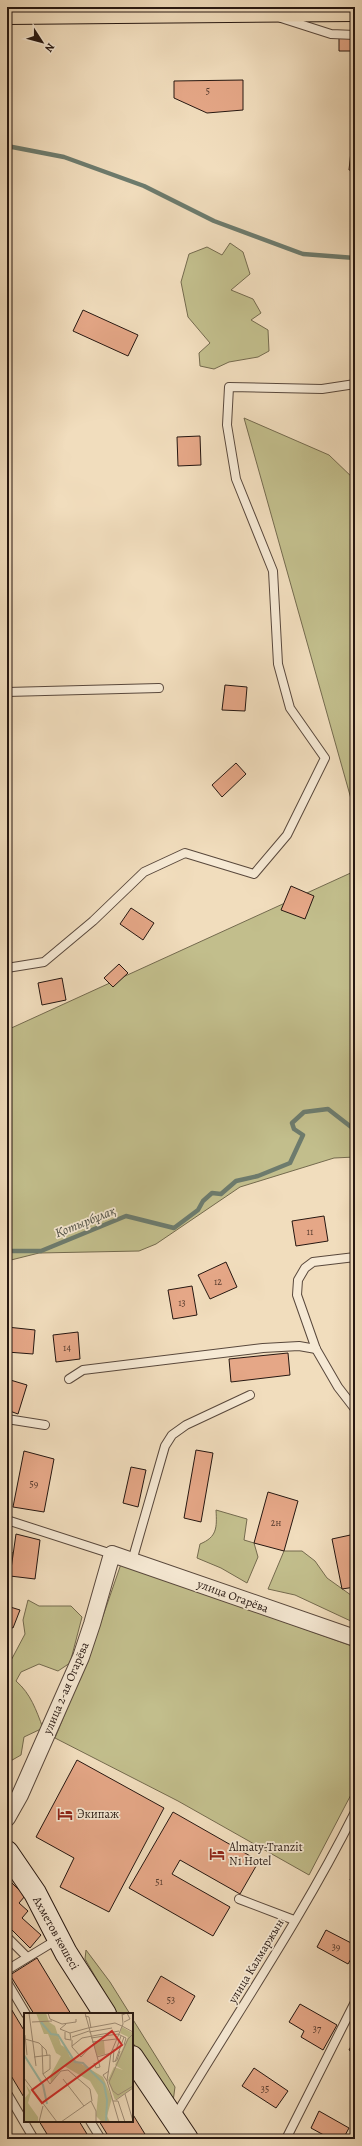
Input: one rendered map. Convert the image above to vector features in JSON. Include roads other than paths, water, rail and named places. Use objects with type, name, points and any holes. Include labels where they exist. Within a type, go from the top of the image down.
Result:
[{"type":"main road","points":[[7,13],[355,10]]},
{"type":"main road","name":"Ахметов көшесі","points":[[7,1852],[35,1893],[58,1939],[104,2013]]},
{"type":"main road","points":[[133,2059],[187,2139]]},
{"type":"street","name":"улица Огарёва","points":[[112,1554],[355,1638]]},
{"type":"street","name":"улица 2-ая Огарёва","points":[[7,1818],[20,1795],[81,1657],[112,1554]]},
{"type":"lane","points":[[257,11],[331,34],[355,35]]},
{"type":"lane","points":[[7,968],[44,962],[93,922],[144,872],[185,853],[254,874],[287,835],[326,758],[290,708],[280,671],[273,571],[236,479],[227,425],[230,387],[322,389],[355,384]]},
{"type":"lane","points":[[7,692],[159,688]]},
{"type":"lane","points":[[354,1407],[338,1387],[316,1349],[297,1295],[298,1280],[305,1268],[314,1262],[355,1257]]},
{"type":"lane","points":[[69,1379],[83,1370],[264,1348],[299,1346],[316,1349]]},
{"type":"lane","points":[[132,1561],[165,1446],[172,1435],[186,1425],[250,1395]]},
{"type":"lane","points":[[7,1419],[45,1425]]},
{"type":"lane","points":[[7,1520],[112,1554]]},
{"type":"lane","name":"улица Калмаржын","points":[[173,2119],[335,1852],[355,1812]]},
{"type":"lane","points":[[239,1899],[294,1920]]},
{"type":"lane","points":[[7,1937],[27,1957]]},
{"type":"lane","points":[[7,1970],[58,1939]]},
{"type":"lane","points":[[7,1982],[25,2013]]},
{"type":"lane","points":[[286,2139],[355,2002]]},
{"type":"lane","points":[[7,2093],[34,2139]]},
{"type":"lane","points":[[91,2122],[101,2139]]},
{"type":"waterway","points":[[7,146],[64,157],[144,186],[214,221],[303,254],[355,258]]},
{"type":"waterway","name":"Қотырбұлақ","points":[[7,1251],[41,1251],[126,1216],[174,1228],[198,1210],[203,1201],[212,1193],[221,1194],[236,1181],[258,1176],[290,1163],[303,1135],[294,1129],[292,1123],[304,1112],[328,1109],[355,1130]]},
{"type":"place","name":"Экипаж","points":[[65,1814]]},
{"type":"place","name":"Almaty-Tranzit N1 Hotel","points":[[217,1854]]}]
